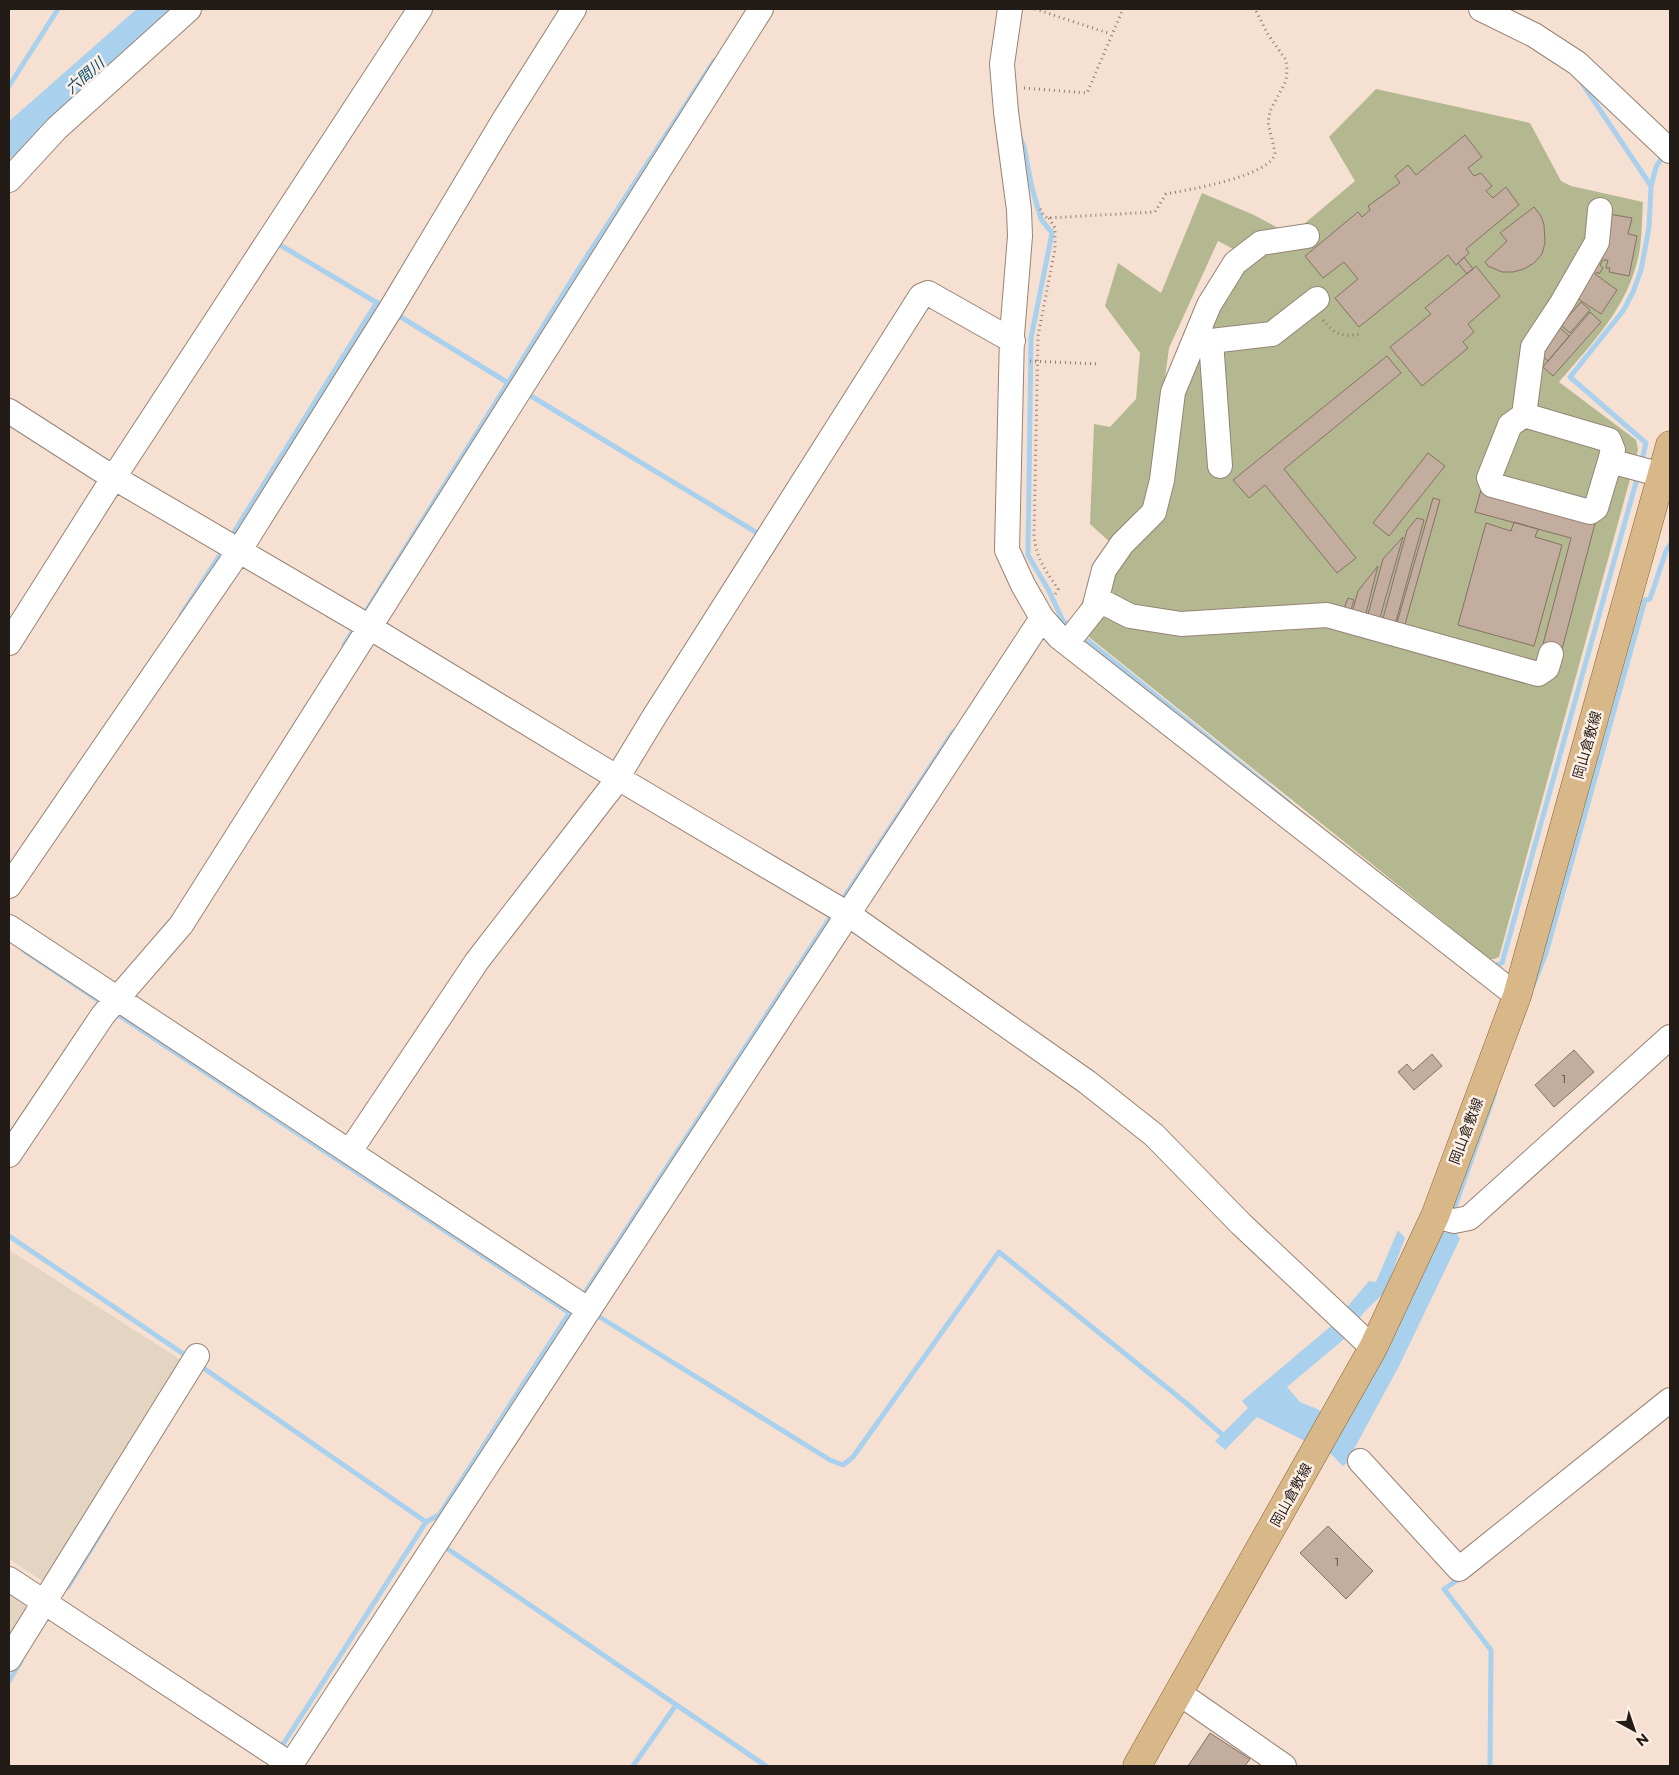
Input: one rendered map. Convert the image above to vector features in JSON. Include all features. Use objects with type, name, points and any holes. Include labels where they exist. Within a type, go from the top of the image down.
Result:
[{"type":"main road","name":"岡山倉敷線","points":[[1137,1766],[1445,1219],[1517,996],[1637,468],[1670,445]]},
{"type":"street","points":[[9,180],[57,128],[189,9]]},
{"type":"street","points":[[9,643],[108,474],[269,238],[420,9]]},
{"type":"street","points":[[9,886],[239,551],[390,310],[504,120],[574,9]]},
{"type":"street","points":[[9,1155],[111,1005],[181,925],[363,624],[519,390],[761,9]]},
{"type":"street","points":[[1010,9],[1002,64],[1020,236],[1012,335],[1007,550],[1023,585],[1042,618],[1073,636],[1517,996]]},
{"type":"street","points":[[1481,9],[1534,35],[1577,62],[1667,148]]},
{"type":"street","points":[[1524,415],[1609,440],[1613,450],[1637,468],[1590,512],[1492,485],[1489,478],[1510,425],[1524,415],[1533,347],[1562,303],[1597,242],[1600,210]]},
{"type":"street","points":[[1220,466],[1204,340],[1209,305],[1235,263],[1261,243],[1308,236]]},
{"type":"street","points":[[344,1147],[477,961],[611,788],[612,774],[654,717],[921,296],[928,293],[1012,335]]},
{"type":"street","points":[[1204,340],[1272,334],[1313,302]]},
{"type":"street","points":[[1073,636],[1094,609],[1104,570],[1122,544],[1154,512],[1162,480],[1173,392],[1204,340]]},
{"type":"street","points":[[9,411],[108,474],[840,909],[1087,1082],[1154,1135],[1242,1224],[1373,1348]]},
{"type":"street","points":[[1097,599],[1130,616],[1181,624],[1327,615],[1538,674],[1547,668],[1551,654]]},
{"type":"street","points":[[9,1579],[285,1762],[437,1542],[581,1304],[840,909],[1042,618]]},
{"type":"street","points":[[9,927],[111,1005],[344,1147],[581,1304]]},
{"type":"street","points":[[1445,1219],[1469,1218],[1670,1037]]},
{"type":"street","points":[[9,1659],[194,1360]]},
{"type":"street","points":[[1360,1462],[1459,1569],[1670,1400]]},
{"type":"street","points":[[1179,1693],[1284,1766]]},
{"type":"path","points":[[1035,9],[1111,34]]},
{"type":"path","points":[[1019,88],[1087,93],[1123,9]]},
{"type":"path","points":[[1039,204],[1044,217],[1049,218],[1155,212],[1166,194],[1232,179],[1261,168],[1272,160],[1275,152],[1268,123],[1270,111],[1286,80],[1288,70],[1286,60],[1255,9]]},
{"type":"path","points":[[1049,218],[1055,228],[1055,249],[1035,361],[1038,431],[1034,536],[1039,560],[1058,589],[1056,593]]},
{"type":"path","points":[[1313,302],[1332,331],[1345,336],[1361,334]]},
{"type":"path","points":[[1035,361],[1099,364]]},
{"type":"shaded area","points":[[9,1250],[184,1362],[51,1579],[41,1580],[9,1559]]},
{"type":"shaded area","points":[[9,1593],[28,1605],[31,1613],[9,1649]]},
{"type":"green space","points":[[1376,89],[1530,123],[1561,181],[1571,186],[1643,202],[1640,248],[1628,287],[1609,321],[1559,382],[1636,440],[1638,450],[1499,957],[1494,959],[1490,959],[1071,621],[1112,544],[1090,524],[1094,424],[1110,427],[1136,399],[1140,353],[1105,306],[1118,263],[1161,293],[1202,193],[1254,215],[1280,229],[1298,229],[1355,181],[1329,137]],"holes":[[[1218,241],[1237,251],[1169,409],[1150,491],[1169,348]]]},
{"type":"water","points":[[1398,1230],[1405,1238],[1385,1292],[1364,1312],[1343,1340],[1287,1387],[1300,1402],[1346,1425],[1442,1231],[1447,1233],[1455,1231],[1460,1239],[1399,1366],[1353,1451],[1356,1456],[1343,1466],[1331,1454],[1257,1417],[1225,1450],[1215,1441],[1248,1408],[1242,1401],[1331,1326],[1369,1281],[1376,1282]]},
{"type":"building","points":[[1465,135],[1482,157],[1468,168],[1474,176],[1481,173],[1492,186],[1486,191],[1493,198],[1506,187],[1519,205],[1466,249],[1469,253],[1456,265],[1448,255],[1359,327],[1335,298],[1358,279],[1344,262],[1323,278],[1305,256],[1358,212],[1362,217],[1370,210],[1368,206],[1400,183],[1395,176],[1408,165],[1416,175]]},
{"type":"building","points":[[1534,207],[1541,216],[1544,225],[1545,243],[1542,254],[1534,263],[1524,269],[1513,272],[1502,272],[1488,266],[1485,262],[1507,241],[1500,233]]},
{"type":"building","points":[[1609,214],[1632,218],[1628,234],[1637,236],[1629,276],[1609,272],[1610,268],[1606,268],[1608,260],[1603,260],[1600,265],[1603,268],[1599,274],[1597,272],[1595,274],[1617,290],[1601,314],[1574,296]]},
{"type":"building","points":[[1464,257],[1473,269],[1467,274],[1458,263]]},
{"type":"building","points":[[1476,266],[1500,296],[1468,324],[1474,332],[1463,342],[1468,348],[1422,386],[1390,347],[1431,314],[1425,308]]},
{"type":"building","points":[[1581,302],[1590,310],[1570,333],[1561,325]]},
{"type":"building","points":[[1590,312],[1601,322],[1553,376],[1543,367]]},
{"type":"building","points":[[1559,327],[1569,336],[1548,361],[1537,351]]},
{"type":"building","points":[[1387,356],[1401,373],[1284,469],[1356,558],[1337,573],[1265,485],[1249,498],[1233,480]]},
{"type":"building","points":[[1428,453],[1445,466],[1389,536],[1373,523]]},
{"type":"building","points":[[1482,486],[1597,516],[1561,653],[1542,648],[1571,538],[1475,512]]},
{"type":"building","points":[[1433,498],[1440,500],[1404,628],[1396,626]]},
{"type":"building","points":[[1417,518],[1424,520],[1395,625],[1382,622],[1407,530]]},
{"type":"building","points":[[1514,522],[1538,529],[1535,537],[1562,545],[1534,646],[1458,625],[1486,523],[1511,531]]},
{"type":"building","points":[[1403,537],[1379,621],[1367,618],[1383,559]]},
{"type":"building","points":[[1378,566],[1365,617],[1352,613],[1358,591]]},
{"type":"building","points":[[1348,598],[1354,600],[1350,613],[1343,611]]},
{"type":"building","points":[[1574,1050],[1594,1072],[1554,1107],[1535,1085]]},
{"type":"building","points":[[1432,1054],[1442,1066],[1414,1090],[1398,1072],[1407,1064],[1413,1071]]},
{"type":"building","points":[[1328,1526],[1373,1571],[1346,1599],[1300,1553]]},
{"type":"building","points":[[1210,1733],[1250,1759],[1245,1766],[1188,1766]]},
{"type":"waterway","points":[[9,86],[58,9]]},
{"type":"waterway","name":"六間川","points":[[9,142],[160,9]]},
{"type":"waterway","points":[[363,616],[578,270],[714,61]]},
{"type":"waterway","points":[[1582,83],[1651,186]]},
{"type":"waterway","points":[[1020,137],[1041,219],[1052,233],[1031,338],[1028,555],[1049,591],[1063,621],[1071,627]]},
{"type":"waterway","points":[[1641,464],[1646,443],[1570,377],[1623,311],[1633,292],[1641,270],[1649,227],[1651,186],[1656,167],[1664,154]]},
{"type":"waterway","points":[[275,242],[384,307]]},
{"type":"waterway","points":[[231,537],[377,302]]},
{"type":"waterway","points":[[396,314],[510,384]]},
{"type":"waterway","points":[[526,393],[759,534]]},
{"type":"waterway","points":[[1491,964],[1493,966],[1502,963],[1638,475]]},
{"type":"waterway","points":[[1533,986],[1546,953],[1645,600],[1650,599],[1666,551],[1670,545]]},
{"type":"waterway","points":[[181,615],[221,553]]},
{"type":"waterway","points":[[344,645],[355,627]]},
{"type":"waterway","points":[[1082,636],[1289,803]]},
{"type":"waterway","points":[[841,902],[953,732]]},
{"type":"waterway","points":[[582,1297],[833,913]]},
{"type":"waterway","points":[[23,950],[105,1005]]},
{"type":"waterway","points":[[114,1012],[568,1312]]},
{"type":"waterway","points":[[1452,1215],[1495,1093]]},
{"type":"waterway","points":[[9,1236],[188,1357]]},
{"type":"waterway","points":[[598,1316],[830,1460],[843,1465],[853,1457],[999,1252],[1186,1403],[1226,1438]]},
{"type":"waterway","points":[[426,1522],[439,1515],[573,1307]]},
{"type":"waterway","points":[[199,1365],[426,1522],[280,1749]]},
{"type":"waterway","points":[[68,1587],[108,1521]]},
{"type":"waterway","points":[[442,1545],[766,1766]]},
{"type":"waterway","points":[[1462,1577],[1444,1589],[1491,1650],[1490,1766]]},
{"type":"waterway","points":[[9,1681],[21,1661]]},
{"type":"waterway","points":[[633,1766],[676,1705]]}]
